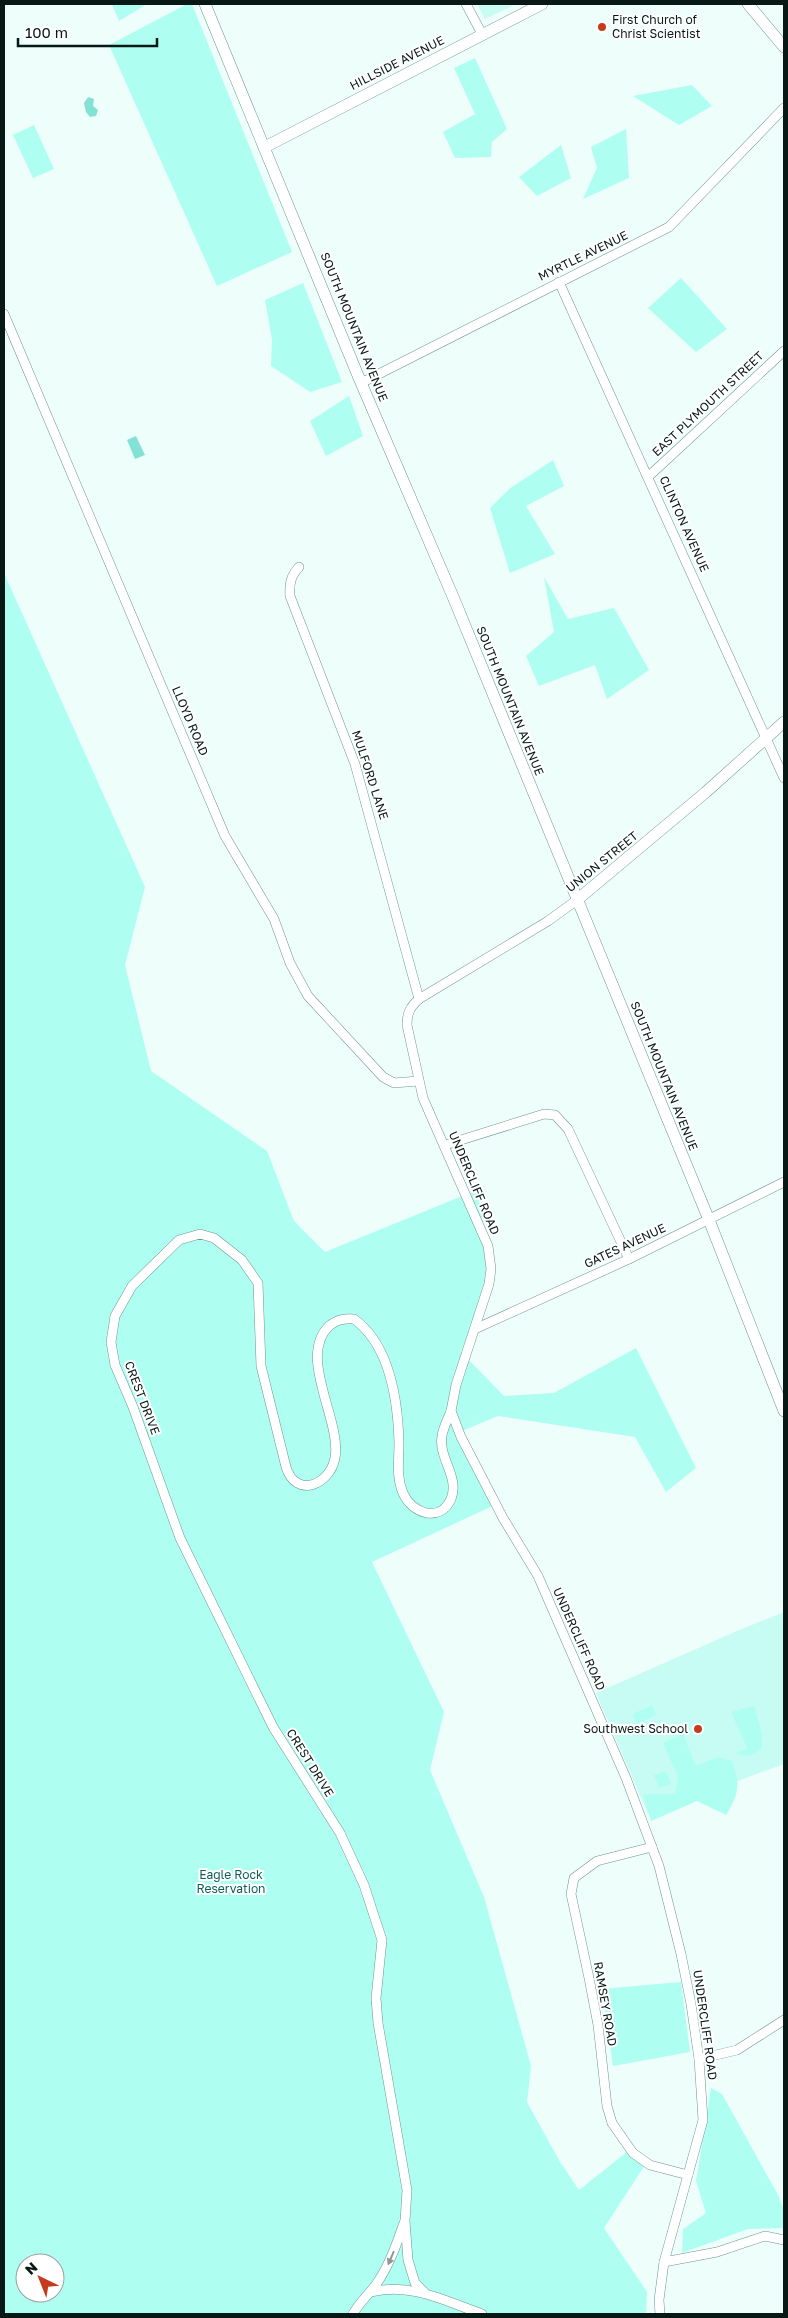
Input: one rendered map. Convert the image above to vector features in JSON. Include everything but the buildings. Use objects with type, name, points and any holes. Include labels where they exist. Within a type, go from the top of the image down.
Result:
[{"type":"street","name":"SOUTH MOUNTAIN AVENUE","points":[[205,4],[361,383],[454,599],[709,1220],[784,1411]]},
{"type":"street","points":[[466,4],[482,34]]},
{"type":"street","name":"HILLSIDE AVENUE","points":[[265,147],[542,4]]},
{"type":"street","points":[[748,4],[784,46]]},
{"type":"street","name":"MYRTLE AVENUE","points":[[361,383],[669,227],[784,108]]},
{"type":"street","name":"CLINTON AVENUE","points":[[559,282],[649,476],[784,778]]},
{"type":"street","name":"LLOYD ROAD","points":[[4,314],[225,836],[274,919],[299,981],[308,996],[383,1077],[394,1083],[418,1080]]},
{"type":"street","name":"EAST PLYMOUTH STREET","points":[[649,476],[784,351]]},
{"type":"street","name":"MULFORD LANE","points":[[299,567],[293,573],[289,584],[290,596],[356,764],[419,998]]},
{"type":"street","name":"UNION STREET","points":[[419,998],[548,921],[577,900],[679,816],[784,722]]},
{"type":"street","name":"UNDERCLIFF ROAD","points":[[419,998],[411,1006],[407,1016],[408,1035],[418,1080],[423,1098],[488,1246],[491,1269],[489,1284],[456,1385],[452,1411],[461,1438],[503,1518],[538,1576],[626,1778],[660,1866],[681,1954],[699,2059],[703,2120],[664,2262],[659,2300],[660,2314]]},
{"type":"street","points":[[445,1145],[544,1114],[555,1115],[568,1129],[629,1259]]},
{"type":"street","name":"GATES AVENUE","points":[[475,1329],[629,1259],[784,1182]]},
{"type":"street","name":"CREST DRIVE","points":[[425,2293],[415,2283],[412,2275],[405,2221],[407,2190],[378,2023],[376,1998],[382,1940],[364,1885],[340,1833],[272,1727],[180,1538],[133,1407],[114,1365],[111,1342],[115,1316],[132,1286],[179,1240],[200,1234],[214,1238],[242,1260],[258,1283],[261,1366],[286,1467],[289,1476],[301,1485],[311,1486],[325,1477],[331,1470],[335,1456],[319,1372],[317,1351],[324,1331],[331,1324],[341,1319],[354,1319],[366,1329],[380,1351],[396,1408],[399,1445],[398,1469],[402,1491],[412,1505],[426,1514],[437,1514],[447,1507],[452,1496],[454,1482],[443,1452],[442,1436],[452,1411]]},
{"type":"street","name":"RAMSEY ROAD","points":[[652,1847],[591,1864],[574,1878],[571,1894],[598,2025],[606,2106],[612,2123],[633,2153],[650,2165],[688,2176]]},
{"type":"street","points":[[699,2059],[737,2050],[784,2020]]},
{"type":"street","name":"CREST DRIVE","points":[[353,2314],[362,2299],[371,2292],[384,2272],[405,2221]]},
{"type":"street","points":[[664,2262],[716,2252],[765,2236],[784,2240]]},
{"type":"street","points":[[371,2292],[385,2288],[425,2293],[482,2314]]},
{"type":"shaded area","points":[[477,4],[516,4],[485,19]]},
{"type":"shaded area","points":[[88,97],[94,99],[93,106],[98,110],[96,116],[90,117],[86,112],[84,103]]},
{"type":"shaded area","points":[[136,436],[145,455],[135,459],[127,440]]},
{"type":"shaded area","name":"Southwest School","points":[[784,1612],[784,1764],[648,1814],[596,1693]]},
{"type":"green space","points":[[112,4],[147,4],[119,21]]},
{"type":"green space","points":[[187,4],[192,4],[292,252],[217,286],[109,45]]},
{"type":"green space","points":[[475,58],[507,129],[492,142],[491,157],[455,158],[443,132],[475,114],[454,68]]},
{"type":"green space","points":[[692,85],[712,106],[679,125],[633,96]]},
{"type":"green space","points":[[34,125],[54,169],[33,178],[13,135]]},
{"type":"green space","points":[[626,129],[629,178],[583,199],[597,168],[591,147]]},
{"type":"green space","points":[[561,145],[571,178],[537,196],[519,177]]},
{"type":"green space","points":[[681,278],[727,329],[696,352],[648,308]]},
{"type":"green space","points":[[303,283],[342,382],[310,392],[271,366],[272,340],[265,300]]},
{"type":"green space","points":[[349,396],[363,436],[326,456],[310,421]]},
{"type":"green space","points":[[553,460],[564,486],[526,506],[555,554],[510,573],[490,508],[509,489]]},
{"type":"green space","name":"Eagle Rock Reservation","points":[[4,573],[145,887],[125,965],[151,1071],[267,1151],[294,1221],[325,1252],[477,1190],[492,1270],[461,1352],[504,1396],[554,1393],[636,1348],[696,1468],[666,1492],[635,1437],[498,1416],[462,1431],[499,1503],[372,1562],[444,1712],[430,1770],[484,1897],[531,2066],[527,2102],[560,2162],[579,2190],[628,2151],[645,2165],[604,2228],[647,2292],[646,2314],[4,2314]]},
{"type":"green space","points":[[544,577],[568,619],[614,608],[649,670],[607,699],[595,665],[539,686],[526,656],[554,632]]},
{"type":"green space","points":[[652,1705],[656,1715],[637,1724],[633,1714]]},
{"type":"green space","points":[[754,1706],[762,1734],[762,1748],[756,1753],[747,1756],[736,1753],[747,1748],[731,1712]]},
{"type":"green space","points":[[683,1734],[696,1766],[718,1757],[732,1761],[737,1782],[734,1801],[726,1815],[697,1801],[651,1821],[643,1794],[675,1794],[678,1777],[663,1743]]},
{"type":"green space","points":[[666,1771],[671,1784],[659,1788],[654,1775]]},
{"type":"green space","points":[[681,1982],[690,2052],[613,2066],[602,1989]]},
{"type":"green space","points":[[711,2088],[722,2094],[778,2195],[784,2210],[784,2228],[748,2229],[682,2253],[683,2229],[706,2213],[696,2181]]},
{"type":"place","name":"First Church of Christ Scientist","points":[[602,27]]},
{"type":"place","name":"Southwest School","points":[[698,1729]]}]
